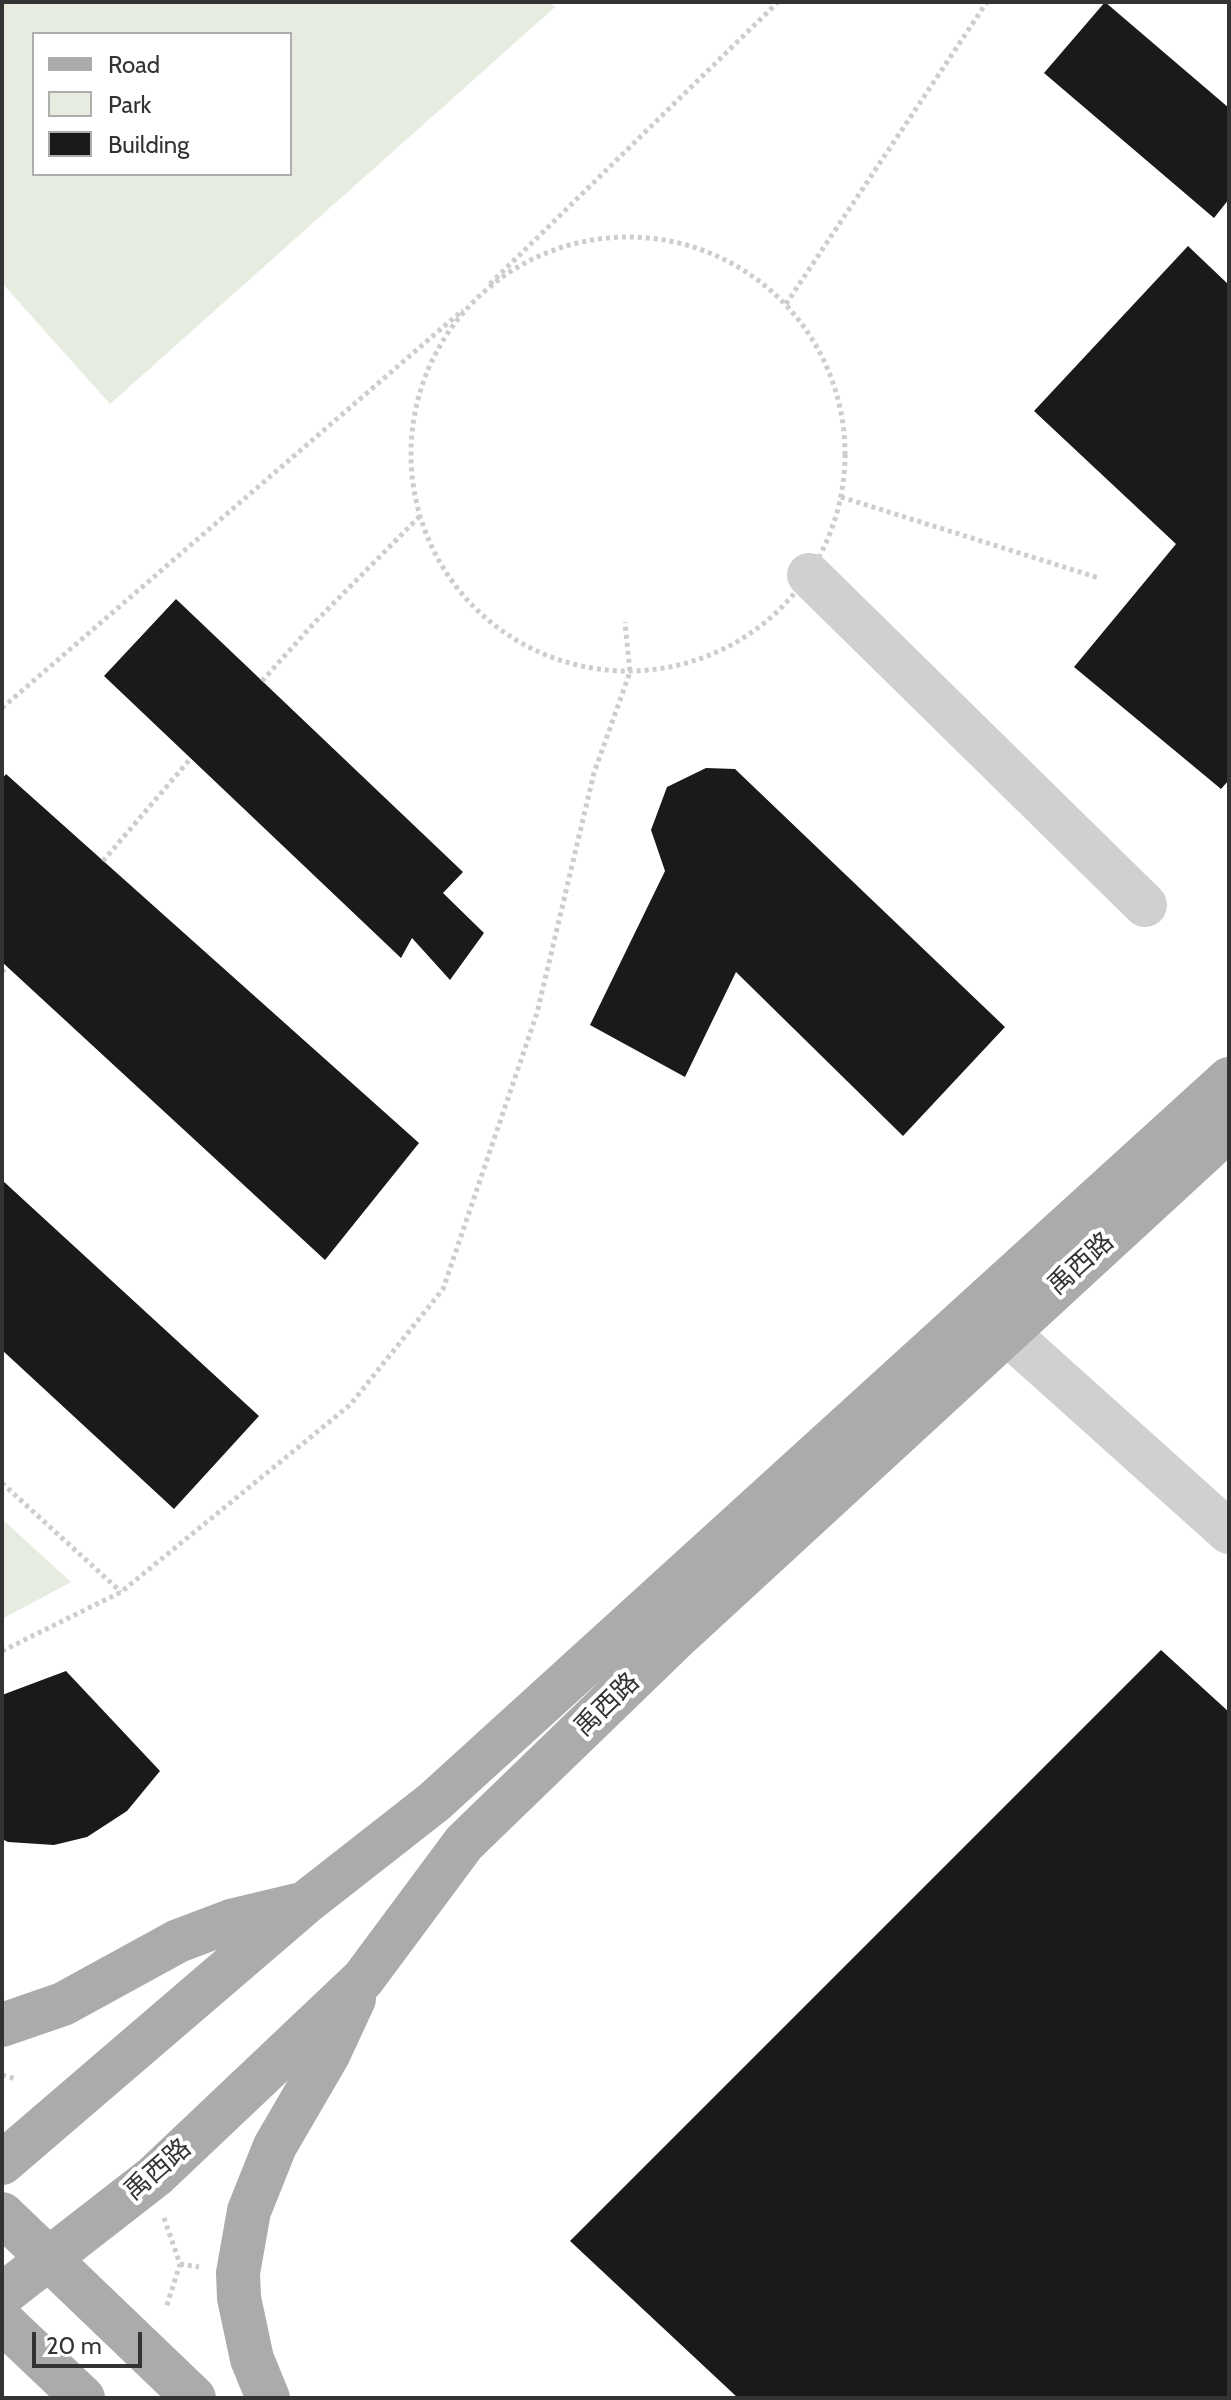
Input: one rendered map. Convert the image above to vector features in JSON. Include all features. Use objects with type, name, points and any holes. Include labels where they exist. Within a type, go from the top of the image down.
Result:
[{"type":"main road","name":"禹西路","points":[[2,2163],[305,1903],[434,1802],[1229,1079]]},
{"type":"main road","name":"禹西路","points":[[2,2295],[155,2176],[363,1979],[464,1843],[678,1636],[1229,1129]]},
{"type":"main road","points":[[2,2025],[63,2004],[178,1941],[231,1921],[305,1903]]},
{"type":"main road","points":[[268,2398],[252,2359],[239,2298],[238,2273],[249,2211],[275,2146],[328,2055],[363,1979]]},
{"type":"main road","points":[[2,2214],[194,2398]]},
{"type":"main road","points":[[2,2321],[83,2398]]},
{"type":"lane","points":[[809,575],[1145,905]]},
{"type":"lane","points":[[1006,1332],[1229,1532]]},
{"type":"path","points":[[2,708],[472,302],[518,266],[571,243],[629,236],[687,244],[741,267],[786,304],[817,346],[837,393],[846,445],[841,497],[829,537],[809,575],[774,615],[731,646],[682,665],[630,672],[584,667],[554,657],[499,629],[465,597],[438,559],[420,516],[411,459],[417,401],[438,348],[472,302],[778,2]]},
{"type":"path","points":[[786,304],[987,2]]},
{"type":"path","points":[[841,497],[1099,578]]},
{"type":"path","points":[[262,681],[316,621],[420,516]]},
{"type":"path","points":[[2,1651],[121,1592],[350,1405],[443,1289],[537,1013],[594,773],[630,672],[625,622]]},
{"type":"path","points":[[103,861],[191,758]]},
{"type":"path","points":[[2,1483],[121,1592]]},
{"type":"path","points":[[2,2075],[16,2079]]},
{"type":"path","points":[[163,2215],[180,2264],[166,2308]]},
{"type":"green space","points":[[2,2],[550,2],[555,7],[110,404],[2,283]]},
{"type":"green space","points":[[2,1519],[71,1582],[2,1619]]},
{"type":"building","points":[[1105,2],[1229,108],[1229,199],[1214,218],[1044,73]]},
{"type":"building","points":[[1188,246],[1229,285],[1229,780],[1221,789],[1074,667],[1176,544],[1034,411]]},
{"type":"building","points":[[176,599],[463,872],[443,893],[484,933],[450,980],[412,938],[401,958],[104,676]]},
{"type":"building","points":[[706,768],[735,769],[1005,1027],[903,1136],[736,972],[685,1077],[590,1025],[665,871],[651,830],[667,787]]},
{"type":"building","points":[[6,774],[419,1143],[325,1260],[2,962],[2,779]]},
{"type":"building","points":[[2,1180],[259,1416],[174,1509],[2,1350]]},
{"type":"building","points":[[1161,1650],[1229,1712],[1229,2398],[738,2398],[570,2241]]},
{"type":"building","points":[[66,1671],[160,1771],[127,1811],[87,1837],[54,1845],[8,1842],[2,1839],[2,1695]]}]
